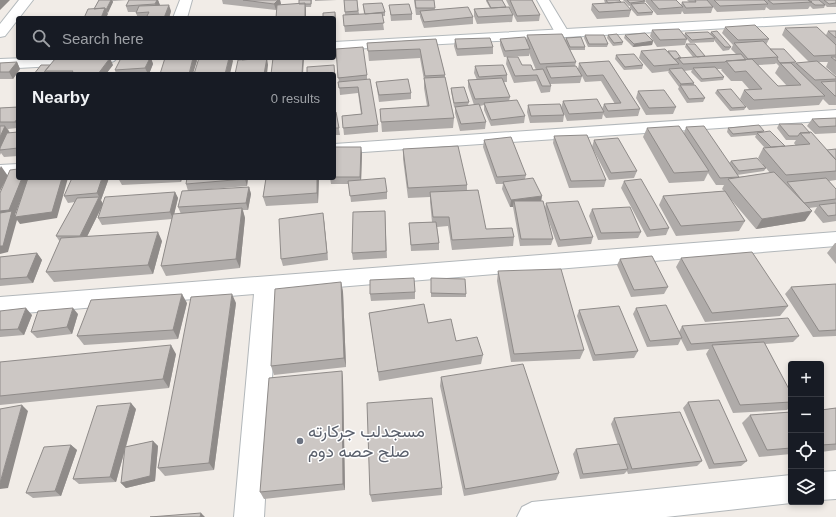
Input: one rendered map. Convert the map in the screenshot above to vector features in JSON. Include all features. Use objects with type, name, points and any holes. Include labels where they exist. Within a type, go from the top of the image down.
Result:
[{"type":"street","points":[[0,33],[26,0]]},
{"type":"street","points":[[181,16],[186,0]]},
{"type":"street","points":[[543,0],[562,33]]},
{"type":"street","points":[[336,46],[836,18]]},
{"type":"street","points":[[0,64],[73,60]]},
{"type":"street","points":[[336,149],[836,115]]},
{"type":"street","points":[[0,171],[16,170]]},
{"type":"street","points":[[0,306],[836,238]]},
{"type":"street","points":[[249,517],[266,285]]},
{"type":"street","points":[[824,486],[836,485]]},
{"type":"street","points":[[532,517],[788,490]]},
{"type":"building","points":[[99,0],[111,0],[106,10],[105,8],[94,9]]},
{"type":"building","points":[[129,0],[157,0],[155,4],[126,6]]},
{"type":"building","points":[[243,0],[278,0],[274,4]]},
{"type":"building","points":[[299,0],[311,0],[311,4],[299,4]]},
{"type":"building","points":[[344,0],[357,0],[358,11],[345,12]]},
{"type":"building","points":[[415,0],[434,0],[435,8],[416,8]]},
{"type":"building","points":[[487,0],[502,0],[506,7],[491,8]]},
{"type":"building","points":[[510,0],[532,0],[540,15],[517,16]]},
{"type":"building","points":[[606,0],[619,0],[621,2],[608,3]]},
{"type":"building","points":[[627,0],[643,0],[645,1],[630,3]]},
{"type":"building","points":[[651,0],[676,0],[683,7],[659,9]]},
{"type":"building","points":[[695,0],[707,0],[713,7],[686,8],[682,2],[696,2]]},
{"type":"building","points":[[714,0],[764,0],[768,4],[720,6]]},
{"type":"building","points":[[768,0],[808,0],[812,2],[773,4]]},
{"type":"building","points":[[808,0],[819,0],[825,5],[815,5]]},
{"type":"building","points":[[824,0],[836,0],[836,3],[829,4]]},
{"type":"building","points":[[624,2],[631,10],[599,12],[592,4]]},
{"type":"building","points":[[305,3],[305,16],[276,16],[277,5]]},
{"type":"building","points":[[382,3],[385,12],[365,14],[363,4]]},
{"type":"building","points":[[645,3],[653,12],[638,13],[631,4]]},
{"type":"building","points":[[409,4],[412,14],[391,15],[389,5]]},
{"type":"building","points":[[169,5],[165,16],[147,16],[149,12],[136,13],[139,6]]},
{"type":"building","points":[[468,7],[473,17],[424,22],[420,11]]},
{"type":"building","points":[[509,7],[513,15],[478,17],[474,9]]},
{"type":"building","points":[[105,8],[102,16],[85,16],[88,9]]},
{"type":"building","points":[[335,12],[335,16],[323,16],[323,13]]},
{"type":"building","points":[[382,13],[384,23],[344,26],[343,15]]},
{"type":"building","points":[[755,25],[769,39],[738,40],[725,27]]},
{"type":"building","points":[[817,27],[836,45],[836,55],[814,56],[785,28]]},
{"type":"building","points":[[679,29],[687,39],[660,40],[652,30]]},
{"type":"building","points":[[717,31],[731,47],[725,47],[711,32]]},
{"type":"building","points":[[828,31],[836,31],[836,38]]},
{"type":"building","points":[[708,32],[715,38],[692,40],[685,33]]},
{"type":"building","points":[[645,33],[653,41],[634,44],[625,35]]},
{"type":"building","points":[[562,34],[576,62],[540,64],[527,35]]},
{"type":"building","points":[[617,34],[623,42],[614,43],[608,35]]},
{"type":"building","points":[[585,35],[604,35],[608,44],[589,44]]},
{"type":"building","points":[[525,37],[530,49],[505,51],[500,39]]},
{"type":"building","points":[[581,37],[585,47],[570,47],[566,38]]},
{"type":"building","points":[[490,38],[493,47],[457,49],[455,39]]},
{"type":"building","points":[[436,39],[445,75],[425,76],[420,49],[368,51],[367,43]]},
{"type":"building","points":[[763,41],[778,57],[748,59],[734,43]]},
{"type":"building","points":[[686,44],[695,44],[705,56],[697,57]]},
{"type":"building","points":[[363,47],[367,75],[338,78],[336,49]]},
{"type":"building","points":[[665,49],[679,64],[654,66],[641,51]]},
{"type":"building","points":[[770,49],[784,49],[796,62],[780,63],[777,59],[778,57]]},
{"type":"building","points":[[668,51],[676,51],[681,58],[674,59]]},
{"type":"building","points":[[634,54],[643,65],[625,67],[616,55]]},
{"type":"building","points":[[741,54],[746,60],[683,64],[678,58]]},
{"type":"building","points":[[507,57],[518,57],[522,65],[531,65],[533,70],[543,69],[551,86],[542,86],[537,75],[515,76]]},
{"type":"building","points":[[752,59],[778,86],[801,85],[780,63],[791,63],[825,96],[754,100],[744,90],[762,89],[746,71],[735,72],[726,61]]},
{"type":"building","points":[[54,60],[108,60],[100,72],[45,71]]},
{"type":"building","points":[[120,60],[149,60],[145,68],[115,70]]},
{"type":"building","points":[[164,60],[192,60],[190,72],[161,72]]},
{"type":"building","points":[[198,60],[228,60],[226,72],[195,72]]},
{"type":"building","points":[[238,60],[267,60],[264,72],[235,72]]},
{"type":"building","points":[[273,60],[303,60],[302,72],[271,72]]},
{"type":"building","points":[[609,61],[640,109],[608,111],[604,104],[621,103],[603,75],[587,76],[579,63]]},
{"type":"building","points":[[817,61],[836,77],[836,79],[815,80],[796,63]]},
{"type":"building","points":[[17,62],[9,72],[0,72],[0,63]]},
{"type":"building","points":[[41,65],[50,65],[45,72],[36,72]]},
{"type":"building","points":[[334,65],[335,72],[307,72],[307,67]]},
{"type":"building","points":[[503,65],[507,75],[479,77],[475,66]]},
{"type":"building","points":[[576,66],[582,76],[551,78],[546,67]]},
{"type":"building","points":[[715,67],[724,77],[702,79],[693,68]]},
{"type":"building","points":[[682,68],[694,83],[681,84],[669,69]]},
{"type":"building","points":[[445,77],[454,118],[381,122],[380,109],[429,106],[424,78]]},
{"type":"building","points":[[502,78],[510,97],[475,99],[468,80]]},
{"type":"building","points":[[370,79],[378,125],[343,128],[342,116],[362,114],[358,87],[339,88],[338,82]]},
{"type":"building","points":[[408,79],[411,93],[379,95],[376,82]]},
{"type":"building","points":[[836,81],[836,96],[821,82]]},
{"type":"building","points":[[680,85],[695,85],[705,98],[689,99]]},
{"type":"building","points":[[464,87],[469,102],[454,103],[451,88]]},
{"type":"building","points":[[731,89],[746,107],[732,108],[717,90]]},
{"type":"building","points":[[664,90],[676,107],[649,108],[638,91]]},
{"type":"building","points":[[597,99],[604,112],[569,114],[563,101]]},
{"type":"building","points":[[517,100],[525,116],[491,120],[484,103]]},
{"type":"building","points":[[479,104],[486,122],[461,124],[455,107]]},
{"type":"building","points":[[560,104],[564,115],[531,116],[528,105]]},
{"type":"building","points":[[16,107],[15,122],[0,122],[0,108]]},
{"type":"building","points":[[336,112],[339,128],[336,128]]},
{"type":"building","points":[[836,118],[836,126],[819,127],[812,119]]},
{"type":"building","points":[[779,124],[802,124],[810,133],[800,133],[798,136],[789,136]]},
{"type":"building","points":[[759,125],[764,131],[733,134],[728,128]]},
{"type":"building","points":[[0,126],[5,126],[0,137]]},
{"type":"building","points":[[679,126],[709,171],[674,173],[647,128]]},
{"type":"building","points":[[704,126],[739,177],[720,178],[686,127]]},
{"type":"building","points":[[770,131],[785,146],[771,147],[757,133]]},
{"type":"building","points":[[16,132],[16,148],[0,150],[0,148],[7,133]]},
{"type":"building","points":[[811,132],[836,160],[836,171],[786,175],[763,148],[810,144],[800,133]]},
{"type":"building","points":[[587,135],[606,180],[571,181],[554,136]]},
{"type":"building","points":[[511,137],[526,175],[497,177],[484,140]]},
{"type":"building","points":[[618,138],[637,171],[611,173],[594,140]]},
{"type":"building","points":[[458,146],[467,185],[408,188],[403,149]]},
{"type":"building","points":[[336,147],[361,147],[360,177],[336,177]]},
{"type":"building","points":[[836,149],[836,160],[827,150]]},
{"type":"building","points":[[757,158],[766,168],[739,171],[731,161]]},
{"type":"building","points":[[16,169],[16,180],[21,180],[9,210],[0,211],[0,193],[10,170]]},
{"type":"building","points":[[774,172],[812,211],[762,219],[728,179]]},
{"type":"building","points":[[385,178],[387,192],[350,196],[348,181]]},
{"type":"building","points":[[533,178],[542,196],[511,200],[503,182]]},
{"type":"building","points":[[826,178],[836,189],[836,199],[804,203],[787,182]]},
{"type":"building","points":[[641,179],[669,228],[650,230],[624,181]]},
{"type":"building","points":[[27,180],[61,180],[52,212],[15,217]]},
{"type":"building","points":[[71,180],[101,180],[97,193],[64,196]]},
{"type":"building","points":[[187,180],[233,180],[186,184]]},
{"type":"building","points":[[266,180],[317,180],[317,193],[263,197]]},
{"type":"building","points":[[249,187],[246,203],[178,207],[182,191]]},
{"type":"building","points":[[478,190],[486,229],[512,228],[514,237],[452,240],[449,217],[433,217],[430,192]]},
{"type":"building","points":[[725,191],[745,221],[681,226],[663,196]]},
{"type":"building","points":[[175,192],[170,212],[98,218],[105,197]]},
{"type":"building","points":[[99,197],[80,236],[56,236],[77,198]]},
{"type":"building","points":[[514,201],[543,201],[553,239],[521,239]]},
{"type":"building","points":[[578,201],[593,237],[560,240],[546,203]]},
{"type":"building","points":[[836,203],[836,215],[828,216],[819,205]]},
{"type":"building","points":[[630,207],[641,232],[601,233],[592,209]]},
{"type":"building","points":[[242,208],[236,259],[161,266],[173,214]]},
{"type":"building","points":[[12,211],[3,246],[0,246],[0,213]]},
{"type":"building","points":[[385,211],[386,251],[352,253],[353,212]]},
{"type":"building","points":[[323,213],[327,253],[281,259],[279,219]]},
{"type":"building","points":[[436,222],[439,243],[411,245],[409,223]]},
{"type":"building","points":[[158,232],[148,265],[46,272],[61,238]]},
{"type":"building","points":[[752,252],[788,306],[712,313],[681,258]]},
{"type":"building","points":[[37,253],[27,277],[0,279],[0,257]]},
{"type":"building","points":[[652,256],[668,287],[634,290],[620,259]]},
{"type":"building","points":[[561,269],[584,350],[514,354],[498,271]]},
{"type":"building","points":[[414,278],[415,292],[370,294],[370,280]]},
{"type":"building","points":[[431,278],[465,279],[466,294],[431,293]]},
{"type":"building","points":[[341,282],[344,358],[271,366],[275,289]]},
{"type":"building","points":[[836,284],[836,330],[819,331],[791,287]]},
{"type":"building","points":[[182,294],[173,330],[77,336],[91,300]]},
{"type":"building","points":[[232,294],[209,463],[158,468],[191,297]]},
{"type":"building","points":[[424,304],[428,323],[451,319],[456,341],[477,337],[483,355],[378,372],[369,313]]},
{"type":"building","points":[[666,305],[682,338],[650,341],[636,308]]},
{"type":"building","points":[[619,306],[638,351],[595,355],[579,310]]},
{"type":"building","points":[[26,308],[18,329],[0,330],[0,311]]},
{"type":"building","points":[[73,308],[67,327],[31,332],[38,311]]},
{"type":"building","points":[[788,318],[799,336],[691,344],[682,326]]},
{"type":"building","points":[[764,342],[788,387],[788,402],[740,405],[712,345]]},
{"type":"building","points":[[171,345],[163,379],[0,396],[0,362]]},
{"type":"building","points":[[523,364],[559,473],[465,489],[441,377]]},
{"type":"building","points":[[342,371],[343,484],[260,492],[269,378]]},
{"type":"building","points":[[432,398],[442,488],[370,495],[367,403]]},
{"type":"building","points":[[719,400],[747,461],[714,464],[688,402]]},
{"type":"building","points":[[131,403],[110,477],[73,479],[97,406]]},
{"type":"building","points":[[22,405],[0,483],[0,409]]},
{"type":"building","points":[[836,408],[836,444],[824,445],[824,410]]},
{"type":"building","points":[[680,412],[702,461],[632,469],[614,418]]},
{"type":"building","points":[[788,412],[788,448],[767,450],[750,415]]},
{"type":"building","points":[[153,441],[150,476],[121,483],[125,447]]},
{"type":"building","points":[[619,444],[628,469],[583,474],[576,449]]},
{"type":"building","points":[[71,445],[55,491],[26,493],[44,447]]},
{"type":"building","points":[[201,513],[200,517],[150,517]]},
{"type":"place","name":"مسجدلب جرکارته صلح حصه دوم","points":[[300,441]]}]
